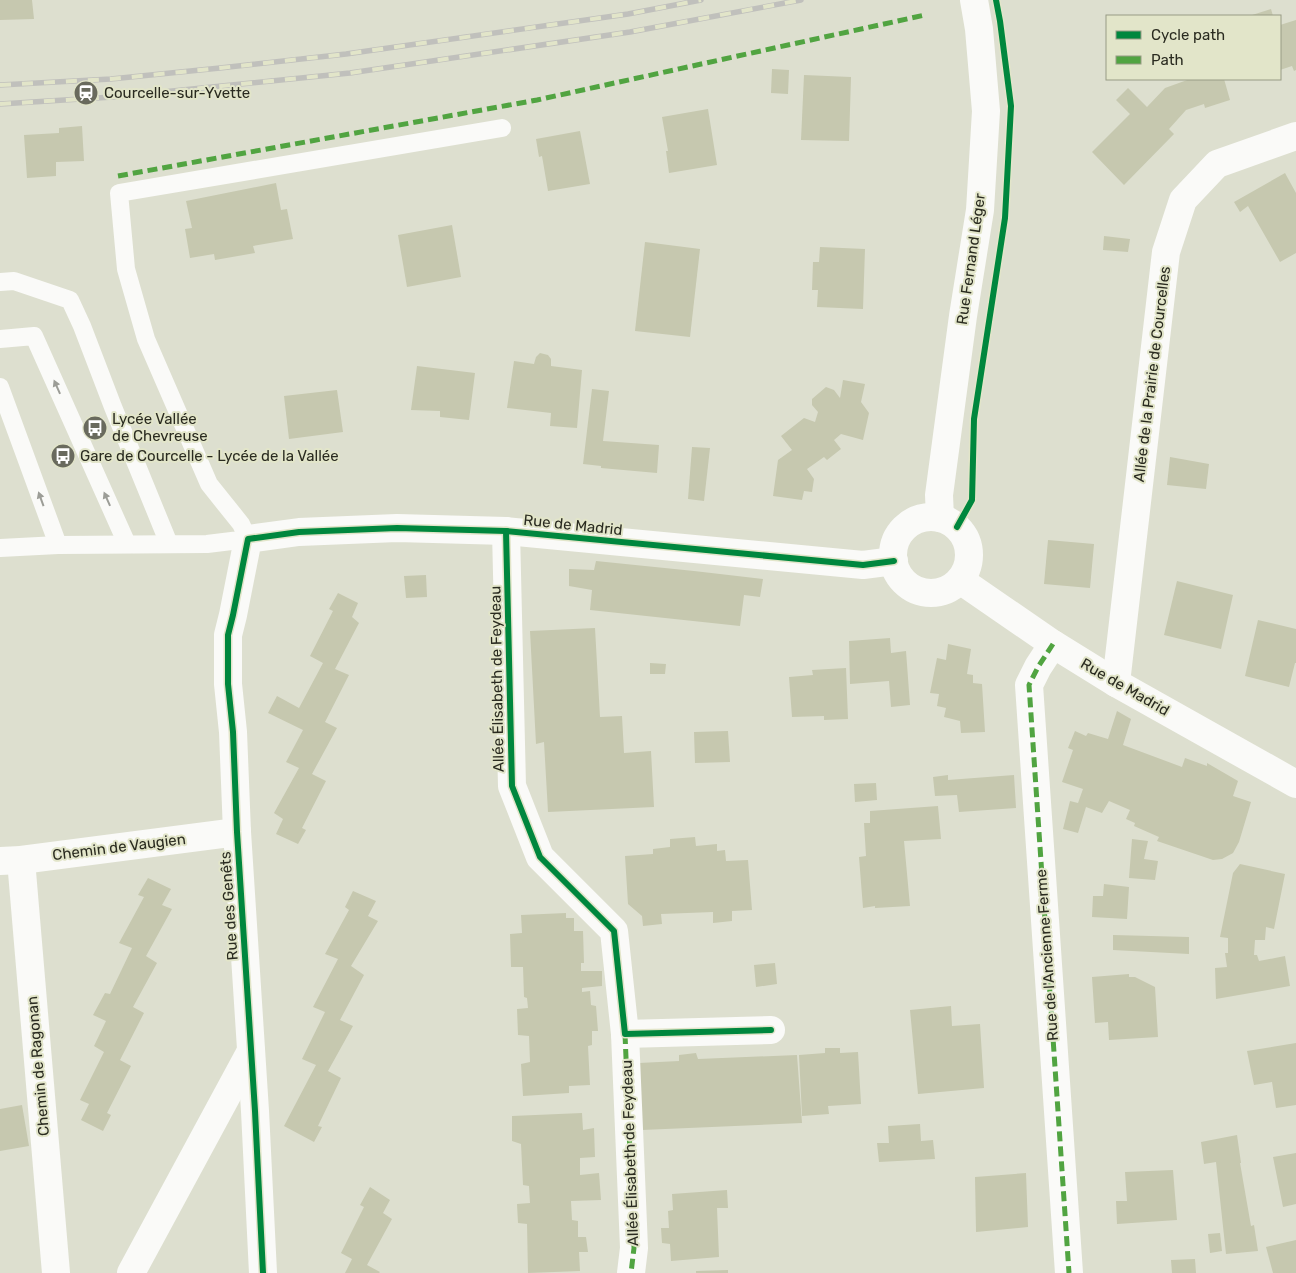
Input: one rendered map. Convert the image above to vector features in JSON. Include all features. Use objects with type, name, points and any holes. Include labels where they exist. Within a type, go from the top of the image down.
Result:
[{"type":"street","name":"Rue Fernand Léger","points":[[940,518],[939,495],[963,316],[980,210],[986,111],[974,0]]},
{"type":"street","name":"Allée de la Prairie de Courcelles","points":[[1116,684],[1166,252],[1182,200],[1217,164],[1296,136]]},
{"type":"street","points":[[927,517],[940,518],[957,527],[964,536],[968,547],[969,559],[966,570],[960,580],[951,588],[939,592],[927,592],[916,589],[906,583],[898,573],[894,561],[894,549],[898,537],[915,520],[927,517]]},
{"type":"street","name":"Rue de Madrid","points":[[248,539],[299,532],[397,528],[506,531],[864,565],[894,561]]},
{"type":"street","name":"Allée Élisabeth de Feydeau","points":[[506,531],[512,786],[540,857],[614,931],[625,1034],[634,1248],[631,1273]]},
{"type":"street","name":"Rue des Genêts","points":[[248,539],[228,635],[228,684],[233,732],[237,832],[263,1273]]},
{"type":"street","name":"Rue de Madrid","points":[[960,580],[1053,644],[1116,684],[1296,784]]},
{"type":"street","name":"Rue de l'Ancienne Ferme","points":[[1053,644],[1029,685],[1069,1273]]},
{"type":"street","name":"Chemin de Vaugien","points":[[10,860],[237,832]]},
{"type":"street","name":"Chemin de Ragonan","points":[[10,860],[56,1273]]},
{"type":"street","points":[[625,1034],[771,1030]]},
{"type":"street","points":[[131,1273],[251,1051]]},
{"type":"lane","points":[[0,548],[58,545],[207,544],[248,539],[241,524],[209,484],[146,339],[126,269],[119,193],[502,128]]},
{"type":"lane","points":[[0,282],[14,280],[70,300],[169,544]]},
{"type":"lane","points":[[0,339],[34,336],[127,544]]},
{"type":"lane","points":[[0,387],[58,545]]},
{"type":"building","points":[[0,0],[32,0],[34,19],[0,20]]},
{"type":"building","points":[[1271,9],[1273,15],[1252,15]]},
{"type":"building","points":[[1296,20],[1296,70],[1294,71],[1292,66],[1281,70],[1281,25]]},
{"type":"building","points":[[772,69],[789,70],[788,94],[771,93]]},
{"type":"building","points":[[804,75],[851,77],[849,141],[801,140]]},
{"type":"building","points":[[1187,80],[1224,80],[1230,100],[1205,108],[1204,104],[1186,110],[1169,129],[1174,134],[1124,185],[1092,152],[1130,114],[1116,100],[1128,88],[1147,107],[1165,88]]},
{"type":"building","points":[[708,109],[717,165],[669,173],[666,151],[668,151],[662,117]]},
{"type":"building","points":[[82,126],[84,161],[56,162],[56,176],[27,178],[24,135],[59,133],[59,128]]},
{"type":"building","points":[[580,131],[590,184],[548,191],[542,156],[539,157],[536,139]]},
{"type":"building","points":[[1285,173],[1296,193],[1296,253],[1280,262],[1248,206],[1240,212],[1234,202]]},
{"type":"building","points":[[276,183],[281,210],[287,209],[293,239],[253,246],[255,253],[215,260],[214,254],[190,258],[185,229],[192,228],[186,201]]},
{"type":"building","points":[[452,225],[461,277],[407,287],[398,235]]},
{"type":"building","points":[[1104,236],[1130,239],[1128,252],[1103,250]]},
{"type":"building","points":[[645,242],[700,249],[690,337],[635,331]]},
{"type":"building","points":[[820,247],[865,249],[863,309],[817,307],[818,290],[812,290],[813,262],[819,262]]},
{"type":"building","points":[[540,353],[548,355],[551,359],[551,366],[582,370],[577,428],[550,426],[551,413],[507,408],[514,361],[534,364],[536,357]]},
{"type":"building","points":[[417,366],[475,373],[469,420],[440,417],[440,411],[411,410]]},
{"type":"building","points":[[843,380],[865,384],[861,402],[869,413],[863,440],[841,434],[834,440],[841,449],[827,460],[824,457],[807,469],[814,479],[812,492],[804,491],[802,500],[773,496],[778,460],[792,450],[781,436],[804,418],[815,422],[818,412],[812,405],[812,399],[826,387],[834,390],[840,398]]},
{"type":"building","points":[[592,389],[609,391],[603,441],[659,445],[657,473],[601,468],[601,466],[583,464]]},
{"type":"building","points":[[337,390],[343,432],[289,439],[284,396]]},
{"type":"building","points":[[692,447],[710,448],[704,501],[688,499]]},
{"type":"building","points":[[1170,457],[1209,464],[1206,489],[1167,485]]},
{"type":"building","points":[[1048,540],[1094,544],[1090,588],[1044,584]]},
{"type":"building","points":[[596,561],[763,579],[760,597],[744,595],[740,626],[590,610],[592,590],[569,586],[569,569],[594,570]]},
{"type":"building","points":[[426,575],[427,597],[406,598],[404,576]]},
{"type":"building","points":[[1177,581],[1233,595],[1221,649],[1164,635]]},
{"type":"building","points":[[338,593],[358,603],[352,617],[359,623],[335,669],[349,675],[325,722],[337,728],[312,774],[326,781],[302,828],[306,830],[298,844],[276,834],[283,819],[274,813],[299,768],[286,762],[303,730],[268,713],[277,696],[299,708],[323,663],[310,656],[333,611],[329,609]]},
{"type":"building","points":[[1258,620],[1296,629],[1296,663],[1289,687],[1245,676]]},
{"type":"building","points":[[595,628],[600,717],[622,716],[624,753],[651,751],[654,807],[548,812],[544,742],[536,744],[530,631]]},
{"type":"building","points":[[890,638],[891,653],[906,651],[910,705],[891,707],[889,681],[850,684],[849,641]]},
{"type":"building","points":[[948,644],[971,649],[967,674],[973,675],[973,683],[982,684],[985,732],[961,733],[960,721],[944,717],[946,708],[937,706],[939,694],[930,693],[937,658],[946,660]]},
{"type":"building","points":[[650,663],[666,664],[665,674],[650,674]]},
{"type":"building","points":[[846,668],[848,719],[824,720],[824,716],[792,717],[789,677],[813,675],[812,670]]},
{"type":"building","points":[[1117,711],[1131,719],[1123,745],[1182,767],[1185,758],[1207,766],[1207,763],[1238,781],[1233,796],[1251,802],[1239,842],[1233,853],[1222,859],[1213,860],[1157,841],[1159,837],[1134,826],[1135,823],[1126,819],[1130,810],[1109,801],[1102,813],[1086,807],[1078,833],[1063,829],[1070,801],[1078,803],[1083,789],[1062,782],[1073,750],[1068,748],[1075,731],[1086,736],[1088,733],[1108,739]]},
{"type":"building","points":[[728,731],[730,762],[695,763],[694,732]]},
{"type":"building","points":[[948,775],[948,780],[1014,775],[1016,808],[959,812],[957,795],[935,796],[933,777]]},
{"type":"building","points":[[876,783],[877,800],[855,802],[854,784]]},
{"type":"building","points":[[938,806],[941,839],[904,841],[910,906],[863,908],[859,857],[866,856],[864,823],[870,823],[870,811]]},
{"type":"building","points":[[695,837],[696,846],[717,844],[717,851],[725,850],[726,861],[748,860],[752,910],[732,911],[732,921],[713,923],[713,912],[661,914],[662,924],[643,926],[642,916],[628,904],[625,856],[653,854],[653,849],[670,847],[670,839]]},
{"type":"building","points":[[1132,839],[1148,841],[1144,859],[1158,861],[1155,880],[1129,878]]},
{"type":"building","points":[[1240,864],[1285,874],[1274,929],[1266,927],[1265,940],[1255,940],[1254,955],[1257,955],[1259,961],[1285,956],[1290,986],[1216,999],[1215,968],[1227,967],[1225,953],[1228,953],[1228,938],[1220,937],[1233,873]]},
{"type":"building","points":[[148,878],[171,889],[162,905],[172,909],[146,956],[157,963],[133,1007],[144,1013],[120,1060],[131,1066],[107,1113],[111,1115],[103,1131],[81,1120],[89,1104],[80,1100],[104,1052],[94,1046],[106,1021],[93,1015],[105,993],[110,994],[132,948],[119,943],[144,897],[138,895]]},
{"type":"building","points":[[1104,884],[1129,887],[1127,919],[1092,917],[1093,896],[1103,896]]},
{"type":"building","points":[[353,891],[376,901],[368,916],[378,921],[351,966],[364,975],[340,1020],[353,1026],[328,1071],[341,1078],[318,1126],[322,1127],[314,1142],[284,1126],[316,1065],[302,1059],[325,1012],[313,1007],[338,959],[325,954],[349,910],[345,907]]},
{"type":"building","points":[[566,913],[566,918],[574,918],[574,931],[583,931],[584,963],[581,963],[581,971],[602,971],[602,986],[582,988],[582,992],[590,991],[591,1005],[596,1006],[598,1031],[592,1031],[592,1045],[588,1046],[590,1085],[569,1086],[569,1093],[523,1096],[521,1064],[530,1062],[529,1036],[518,1035],[517,1009],[528,1008],[527,998],[524,997],[523,967],[511,967],[510,934],[522,933],[521,915]]},
{"type":"building","points":[[1113,935],[1189,937],[1189,954],[1113,950]]},
{"type":"building","points":[[775,963],[777,984],[756,987],[754,965]]},
{"type":"building","points":[[1129,974],[1129,977],[1135,977],[1155,987],[1158,1037],[1109,1040],[1108,1022],[1095,1023],[1092,977]]},
{"type":"building","points":[[951,1006],[952,1026],[980,1024],[984,1088],[918,1094],[910,1010]]},
{"type":"building","points":[[1296,1043],[1296,1105],[1276,1108],[1272,1082],[1254,1085],[1247,1051]]},
{"type":"building","points":[[825,1048],[840,1048],[840,1053],[858,1052],[861,1104],[828,1106],[829,1114],[802,1116],[799,1055],[825,1053]]},
{"type":"building","points":[[696,1053],[698,1059],[797,1055],[802,1123],[642,1130],[639,1063],[679,1061],[679,1055]]},
{"type":"building","points":[[22,1105],[29,1146],[0,1151],[0,1109]]},
{"type":"building","points":[[582,1113],[583,1130],[594,1128],[595,1157],[580,1158],[580,1175],[599,1173],[601,1200],[571,1201],[572,1220],[578,1221],[578,1237],[586,1237],[588,1252],[579,1252],[580,1271],[528,1273],[527,1224],[518,1223],[517,1204],[530,1203],[529,1186],[523,1185],[521,1144],[512,1141],[512,1116]]},
{"type":"building","points":[[920,1124],[921,1141],[933,1140],[935,1159],[879,1162],[877,1143],[889,1143],[888,1126]]},
{"type":"building","points":[[1237,1135],[1251,1226],[1254,1225],[1258,1251],[1226,1254],[1216,1162],[1204,1164],[1201,1142]]},
{"type":"building","points":[[1296,1153],[1296,1204],[1283,1207],[1273,1157]]},
{"type":"building","points":[[1173,1170],[1177,1220],[1117,1224],[1116,1201],[1127,1201],[1125,1172]]},
{"type":"building","points":[[1026,1173],[1028,1227],[976,1232],[975,1177]]},
{"type":"building","points":[[370,1187],[390,1200],[383,1213],[392,1219],[367,1265],[380,1272],[345,1273],[352,1259],[341,1253],[364,1207],[360,1205]]},
{"type":"building","points":[[727,1190],[728,1208],[717,1208],[719,1257],[671,1261],[670,1244],[662,1243],[661,1228],[669,1228],[668,1211],[673,1210],[672,1194]]},
{"type":"building","points":[[1220,1233],[1222,1251],[1210,1253],[1208,1234]]},
{"type":"building","points":[[1296,1240],[1296,1273],[1273,1273],[1266,1247]]},
{"type":"building","points":[[1195,1259],[1196,1273],[1172,1273],[1171,1260]]},
{"type":"building","points":[[728,1270],[728,1273],[696,1273],[696,1271]]},
{"type":"railway","points":[[0,85],[111,79],[346,54],[628,14],[701,0]]},
{"type":"railway","points":[[0,104],[113,97],[350,73],[630,32],[801,0]]},
{"type":"marked path","points":[[118,176],[537,100],[925,15]]},
{"type":"marked path","points":[[1053,644],[1029,685],[1069,1273]]},
{"type":"marked path","points":[[625,1034],[634,1248],[631,1273]]},
{"type":"cycle path","points":[[957,527],[972,500],[974,419],[1005,218],[1011,106],[996,0]]},
{"type":"cycle path","points":[[263,1273],[255,1111],[237,832],[233,732],[228,684],[228,635],[248,539],[299,532],[397,528],[506,531],[863,565],[894,561]]},
{"type":"cycle path","points":[[506,531],[512,786],[540,857],[614,931],[625,1034],[771,1030]]},
{"type":"place","name":"Courcelle-sur-Yvette","points":[[86,93]]},
{"type":"place","name":"Lycée Vallée de Chevreuse","points":[[95,428]]},
{"type":"place","name":"Gare de Courcelle - Lycée de la Vallée","points":[[63,456]]}]
